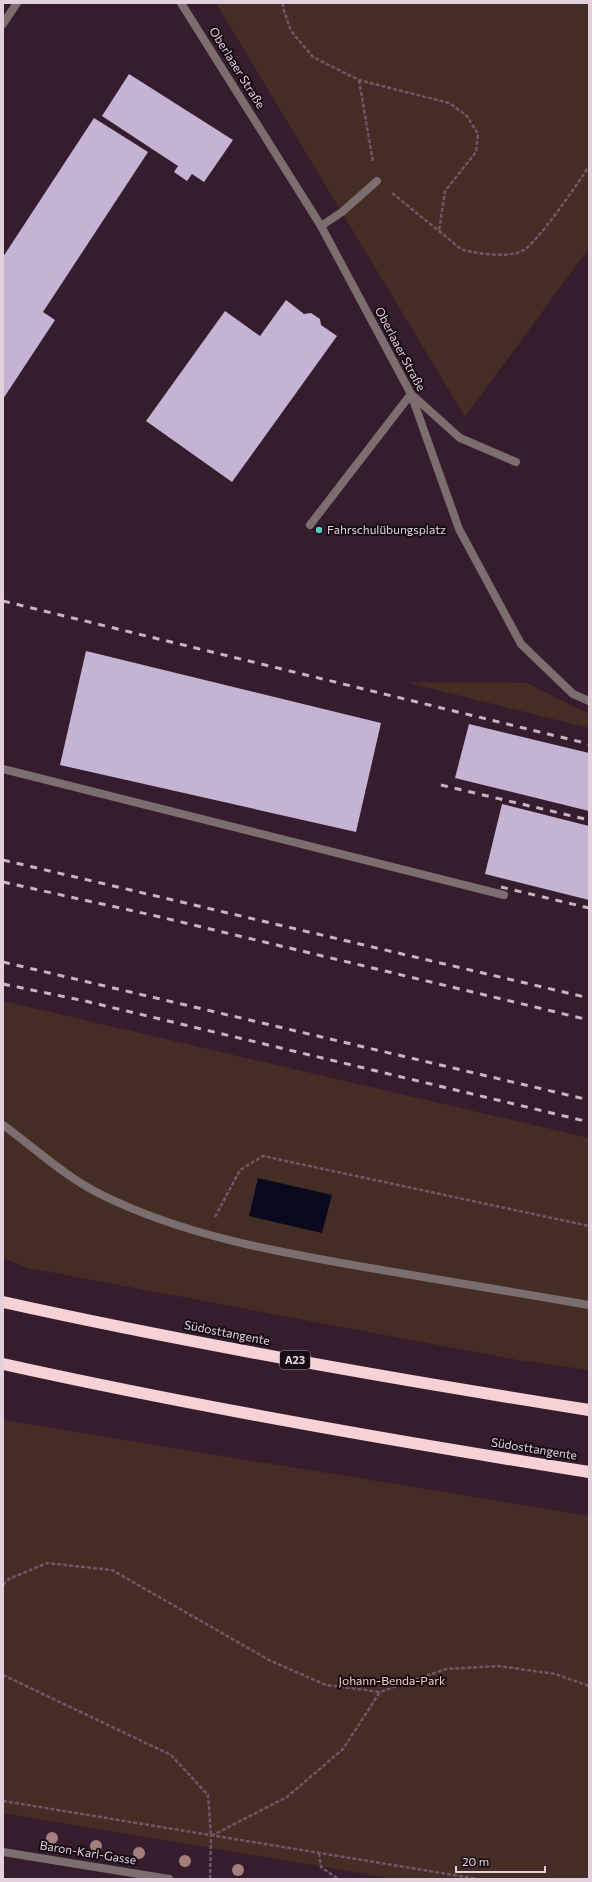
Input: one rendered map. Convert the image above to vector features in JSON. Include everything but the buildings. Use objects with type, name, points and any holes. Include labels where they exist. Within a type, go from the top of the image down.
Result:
[{"type":"highway","name":"Südosttangente","points":[[3,1302],[249,1352],[443,1387],[589,1410]]},
{"type":"highway","name":"Südosttangente","points":[[3,1364],[240,1412],[433,1447],[589,1472]]},
{"type":"street","points":[[3,24],[18,3]]},
{"type":"street","name":"Oberlaaer Straße","points":[[181,3],[187,10],[321,226],[411,394],[459,529],[521,644],[574,694],[589,701]]},
{"type":"street","points":[[321,226],[342,212],[377,181]]},
{"type":"street","points":[[310,525],[411,394],[460,438],[516,462]]},
{"type":"street","points":[[3,769],[504,895]]},
{"type":"street","points":[[3,1125],[60,1169],[99,1194],[152,1217],[206,1235],[305,1257],[589,1305]]},
{"type":"street","name":"Baron-Karl-Gasse","points":[[3,1852],[169,1879]]},
{"type":"path","points":[[283,3],[283,8],[291,31],[313,57],[359,80],[449,103],[467,116],[478,134],[476,152],[445,191],[439,231]]},
{"type":"path","points":[[359,80],[377,181],[462,249],[474,253],[498,255],[522,251],[536,240],[589,166]]},
{"type":"path","points":[[206,1235],[240,1170],[263,1156],[589,1226]]},
{"type":"path","points":[[3,1585],[9,1579],[47,1563],[112,1570],[269,1660],[326,1685],[380,1692],[446,1669],[499,1666],[555,1674],[589,1686]]},
{"type":"path","points":[[3,1675],[171,1755],[208,1794],[211,1836],[210,1879]]},
{"type":"path","points":[[211,1836],[287,1797],[338,1754],[343,1749],[380,1692]]},
{"type":"path","points":[[3,1801],[478,1879]]},
{"type":"path","points":[[319,1853],[321,1867],[338,1879]]},
{"type":"green space","points":[[216,3],[589,3],[589,248],[465,417]]},
{"type":"green space","points":[[405,682],[527,683],[589,714],[589,728]]},
{"type":"green space","points":[[3,1001],[589,1138],[589,1370],[518,1360],[28,1268],[3,1258]]},
{"type":"green space","name":"Johann-Benda-Park","points":[[3,1420],[589,1516],[589,1879],[396,1879],[3,1813]]},
{"type":"water","points":[[258,1178],[332,1195],[322,1233],[249,1216]]},
{"type":"railway","points":[[3,601],[589,744]]},
{"type":"railway","points":[[441,785],[589,820]]},
{"type":"railway","points":[[3,860],[589,998]]},
{"type":"railway","points":[[3,882],[156,916],[589,1020]]},
{"type":"railway","points":[[501,887],[589,908]]},
{"type":"railway","points":[[3,962],[589,1100]]},
{"type":"railway","points":[[3,984],[85,1001],[589,1122]]},
{"type":"place","name":"Fahrschulübungsplatz","points":[[319,530]]}]
